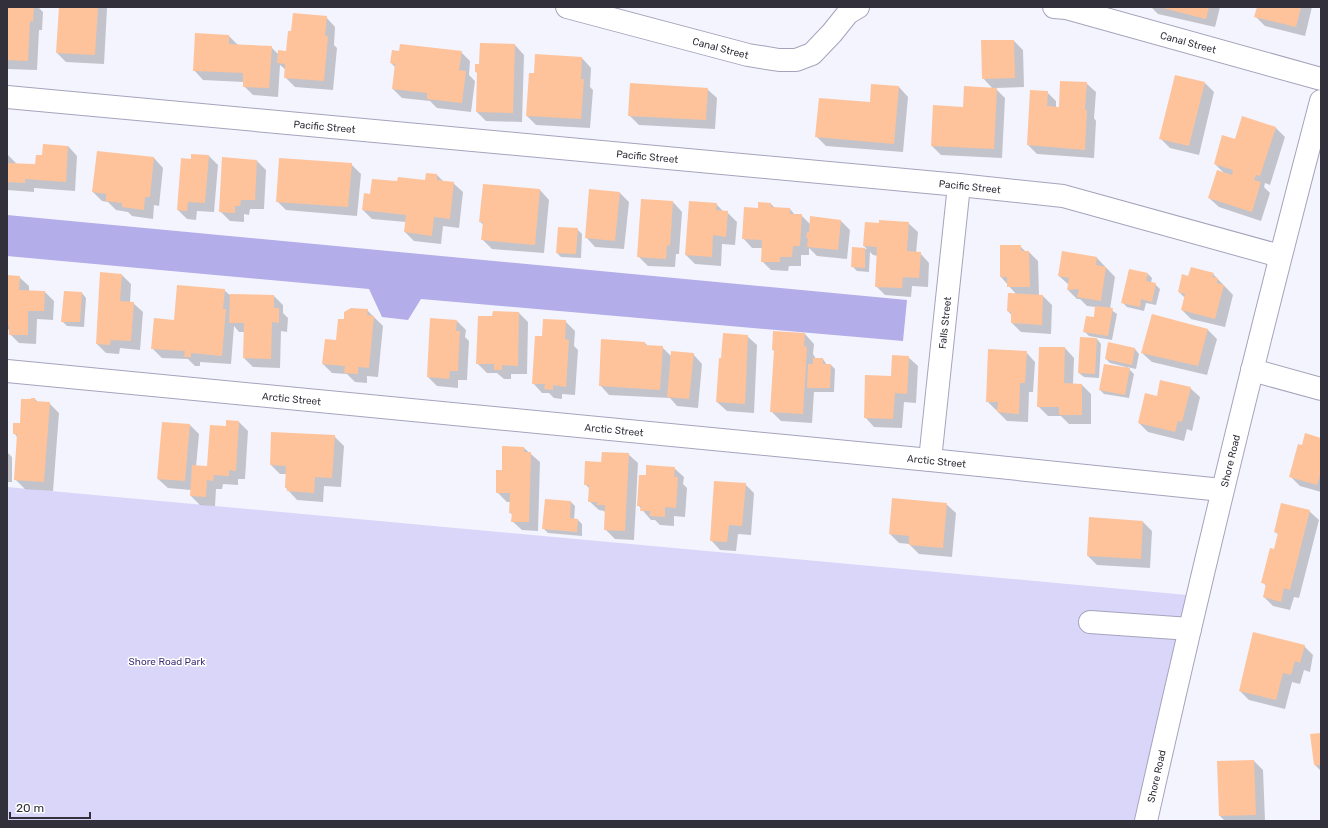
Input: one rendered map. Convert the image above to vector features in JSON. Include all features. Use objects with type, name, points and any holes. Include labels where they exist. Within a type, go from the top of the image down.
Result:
[{"type":"street","name":"Canal Street","points":[[567,7],[748,55],[779,60],[796,60],[812,54],[848,13],[858,7]]},
{"type":"street","name":"Canal Street","points":[[1054,7],[1066,8],[1321,79]]},
{"type":"street","name":"Pacific Street","points":[[7,97],[959,185],[1063,196],[1280,256]]},
{"type":"street","name":"Shore Road","points":[[1146,821],[1222,490],[1280,256],[1321,101]]},
{"type":"street","name":"Falls Street","points":[[930,460],[959,185]]},
{"type":"street","points":[[1252,370],[1321,388]]},
{"type":"street","name":"Arctic Street","points":[[7,371],[930,460],[1222,490]]},
{"type":"street","points":[[1090,622],[1190,629]]},
{"type":"green space","name":"Shore Road Park","points":[[7,487],[1187,595],[1134,821],[7,821]]},
{"type":"shaded area","points":[[7,215],[907,300],[903,341],[421,299],[408,320],[382,317],[369,289],[7,256]]},
{"type":"building","points":[[7,7],[34,7],[33,22],[30,21],[28,61],[7,60]]},
{"type":"building","points":[[59,7],[98,7],[95,55],[56,53]]},
{"type":"building","points":[[1159,7],[1209,7],[1206,19]]},
{"type":"building","points":[[1257,7],[1301,7],[1296,27],[1254,17]]},
{"type":"building","points":[[293,13],[327,16],[325,35],[328,37],[324,81],[284,78],[285,64],[277,63],[278,50],[286,51],[288,31],[291,31]]},
{"type":"building","points":[[195,33],[229,35],[229,44],[272,46],[269,88],[243,87],[243,73],[193,71]]},
{"type":"building","points":[[981,40],[1014,40],[1015,78],[982,79]]},
{"type":"building","points":[[480,43],[515,44],[513,113],[476,112],[477,72],[475,72],[475,64],[479,64]]},
{"type":"building","points":[[400,44],[462,51],[459,70],[466,71],[462,103],[427,99],[427,93],[392,89],[395,64],[390,63],[392,50],[399,51]]},
{"type":"building","points":[[535,54],[582,57],[581,79],[584,79],[581,119],[526,116],[529,73],[534,73]]},
{"type":"building","points":[[1175,75],[1205,82],[1189,146],[1159,139]]},
{"type":"building","points":[[1060,81],[1087,82],[1085,150],[1027,145],[1030,90],[1048,91],[1047,106],[1059,107]]},
{"type":"building","points":[[630,83],[708,88],[706,120],[628,116]]},
{"type":"building","points":[[871,84],[899,86],[894,144],[815,137],[819,98],[870,102]]},
{"type":"building","points":[[964,86],[997,88],[994,149],[931,146],[933,105],[963,107]]},
{"type":"building","points":[[1242,116],[1276,127],[1260,176],[1256,175],[1254,180],[1261,182],[1252,212],[1208,198],[1217,170],[1232,175],[1233,170],[1214,164],[1222,135],[1235,139]]},
{"type":"building","points":[[43,144],[68,146],[66,182],[25,179],[25,183],[7,182],[7,163],[35,164],[36,155],[42,155]]},
{"type":"building","points":[[97,151],[154,157],[150,197],[145,197],[144,210],[122,207],[122,203],[106,201],[106,194],[92,192]]},
{"type":"building","points":[[191,154],[209,155],[205,203],[188,202],[187,211],[177,210],[181,158],[191,159]]},
{"type":"building","points":[[222,157],[257,160],[255,200],[241,200],[240,206],[235,206],[235,213],[219,212]]},
{"type":"building","points":[[279,158],[352,163],[348,207],[276,202]]},
{"type":"building","points":[[426,173],[437,174],[437,180],[454,182],[450,219],[434,217],[432,236],[404,232],[406,215],[362,210],[364,193],[370,194],[372,179],[397,181],[398,177],[425,180]]},
{"type":"building","points":[[483,184],[540,189],[535,245],[481,240],[483,222],[479,222]]},
{"type":"building","points":[[589,189],[620,192],[615,241],[585,238]]},
{"type":"building","points":[[641,199],[673,201],[670,246],[667,245],[666,259],[637,257]]},
{"type":"building","points":[[689,201],[717,203],[716,210],[728,211],[726,237],[713,235],[712,257],[685,255]]},
{"type":"building","points":[[758,202],[771,203],[771,207],[790,208],[790,214],[802,214],[800,246],[793,246],[792,257],[780,257],[780,262],[761,262],[762,240],[742,239],[744,207],[758,208]]},
{"type":"building","points":[[810,216],[841,220],[838,250],[807,247],[808,238],[806,238],[807,232],[809,232]]},
{"type":"building","points":[[879,220],[909,222],[907,251],[921,252],[919,278],[903,277],[902,288],[875,287],[877,247],[863,246],[865,222],[879,223]]},
{"type":"building","points":[[558,227],[578,228],[576,254],[556,253]]},
{"type":"building","points":[[1000,245],[1021,245],[1021,251],[1029,251],[1030,287],[1007,287],[1007,277],[1000,277]]},
{"type":"building","points":[[852,247],[865,248],[865,268],[851,267]]},
{"type":"building","points":[[1062,251],[1097,257],[1096,265],[1106,267],[1101,301],[1077,297],[1079,289],[1067,290],[1069,278],[1058,276]]},
{"type":"building","points":[[1191,267],[1214,273],[1212,277],[1218,278],[1217,283],[1224,285],[1215,319],[1181,310],[1185,294],[1178,292],[1182,274],[1188,276]]},
{"type":"building","points":[[1129,269],[1148,273],[1146,281],[1156,283],[1152,302],[1141,299],[1140,307],[1121,303]]},
{"type":"building","points":[[100,272],[122,274],[120,301],[134,302],[131,341],[111,340],[110,345],[96,344]]},
{"type":"building","points":[[7,275],[20,276],[19,290],[45,291],[44,311],[28,311],[28,335],[9,335],[9,326],[7,326]]},
{"type":"building","points":[[177,285],[225,289],[223,309],[226,309],[222,356],[191,353],[191,357],[184,357],[185,351],[151,349],[154,318],[174,320]]},
{"type":"building","points":[[64,291],[82,292],[80,322],[61,322]]},
{"type":"building","points":[[1008,293],[1043,295],[1042,325],[1011,323],[1011,312],[1007,311]]},
{"type":"building","points":[[230,294],[274,295],[274,308],[279,308],[279,323],[272,322],[271,359],[243,358],[244,323],[229,323]]},
{"type":"building","points":[[1095,306],[1113,308],[1108,336],[1083,332],[1086,316],[1094,317]]},
{"type":"building","points":[[351,308],[368,309],[367,315],[374,316],[369,368],[358,367],[358,374],[344,373],[345,366],[322,364],[325,339],[336,340],[338,319],[344,319],[344,312]]},
{"type":"building","points":[[493,311],[519,312],[518,366],[502,365],[502,370],[494,370],[494,364],[476,364],[478,316],[492,316]]},
{"type":"building","points":[[1152,314],[1208,329],[1198,366],[1141,353]]},
{"type":"building","points":[[430,318],[457,320],[456,331],[460,331],[458,371],[450,371],[449,379],[427,377]]},
{"type":"building","points":[[543,319],[566,320],[565,339],[569,340],[566,387],[553,385],[553,390],[544,389],[545,384],[532,384],[535,336],[542,336]]},
{"type":"building","points":[[773,331],[805,333],[804,346],[807,347],[803,414],[770,412],[774,350],[772,350]]},
{"type":"building","points":[[723,333],[748,335],[745,404],[716,402],[719,358],[721,358]]},
{"type":"building","points":[[1080,337],[1097,338],[1095,374],[1078,373]]},
{"type":"building","points":[[601,339],[645,342],[645,345],[663,346],[660,390],[599,386]]},
{"type":"building","points":[[1108,342],[1135,348],[1132,365],[1105,359]]},
{"type":"building","points":[[1039,347],[1065,347],[1064,383],[1082,384],[1082,415],[1059,415],[1059,407],[1037,407]]},
{"type":"building","points":[[988,349],[1027,351],[1025,383],[1020,383],[1019,414],[997,412],[998,402],[986,402]]},
{"type":"building","points":[[671,351],[694,353],[689,399],[667,397]]},
{"type":"building","points":[[892,355],[909,356],[907,394],[895,393],[893,419],[864,418],[865,375],[891,376]]},
{"type":"building","points":[[813,358],[823,358],[823,364],[831,364],[830,388],[807,388],[808,364],[813,364]]},
{"type":"building","points":[[1104,364],[1130,368],[1125,395],[1099,390]]},
{"type":"building","points":[[1160,380],[1191,387],[1182,422],[1178,421],[1175,432],[1138,423],[1145,393],[1157,396]]},
{"type":"building","points":[[35,398],[35,401],[50,402],[44,482],[14,480],[17,434],[13,434],[13,423],[20,423],[21,399]]},
{"type":"building","points":[[226,420],[239,421],[236,471],[229,470],[229,476],[214,475],[213,481],[207,480],[206,497],[190,496],[192,465],[207,466],[210,425],[226,426]]},
{"type":"building","points":[[162,422],[190,424],[185,481],[157,479]]},
{"type":"building","points":[[271,432],[335,435],[332,478],[315,477],[314,493],[287,491],[287,488],[285,488],[286,466],[270,465]]},
{"type":"building","points":[[1305,433],[1321,438],[1321,471],[1317,485],[1289,477],[1298,444],[1302,445]]},
{"type":"building","points":[[502,446],[524,447],[524,452],[531,452],[529,522],[511,522],[512,513],[509,513],[510,493],[496,493],[496,470],[502,470]]},
{"type":"building","points":[[602,452],[629,453],[625,531],[604,530],[605,505],[597,505],[597,502],[588,502],[589,485],[584,485],[585,461],[601,462]]},
{"type":"building","points":[[646,465],[675,467],[674,477],[678,477],[676,508],[665,507],[665,517],[650,516],[650,511],[640,511],[641,506],[637,506],[639,475],[646,475]]},
{"type":"building","points":[[714,481],[746,483],[742,526],[729,525],[727,542],[710,541]]},
{"type":"building","points":[[892,498],[947,503],[943,548],[909,545],[909,536],[889,534]]},
{"type":"building","points":[[545,499],[571,501],[570,518],[578,519],[577,532],[542,529]]},
{"type":"building","points":[[1281,503],[1310,510],[1290,590],[1284,588],[1281,602],[1263,597],[1266,584],[1261,583],[1270,548],[1274,549],[1278,533],[1274,532]]},
{"type":"building","points":[[1089,517],[1143,521],[1141,559],[1087,556]]},
{"type":"building","points":[[1253,632],[1305,645],[1300,663],[1295,661],[1291,675],[1283,673],[1276,700],[1239,691]]},
{"type":"building","points":[[1321,733],[1321,765],[1314,765],[1310,734]]},
{"type":"building","points":[[1254,760],[1256,815],[1219,816],[1217,761]]}]
